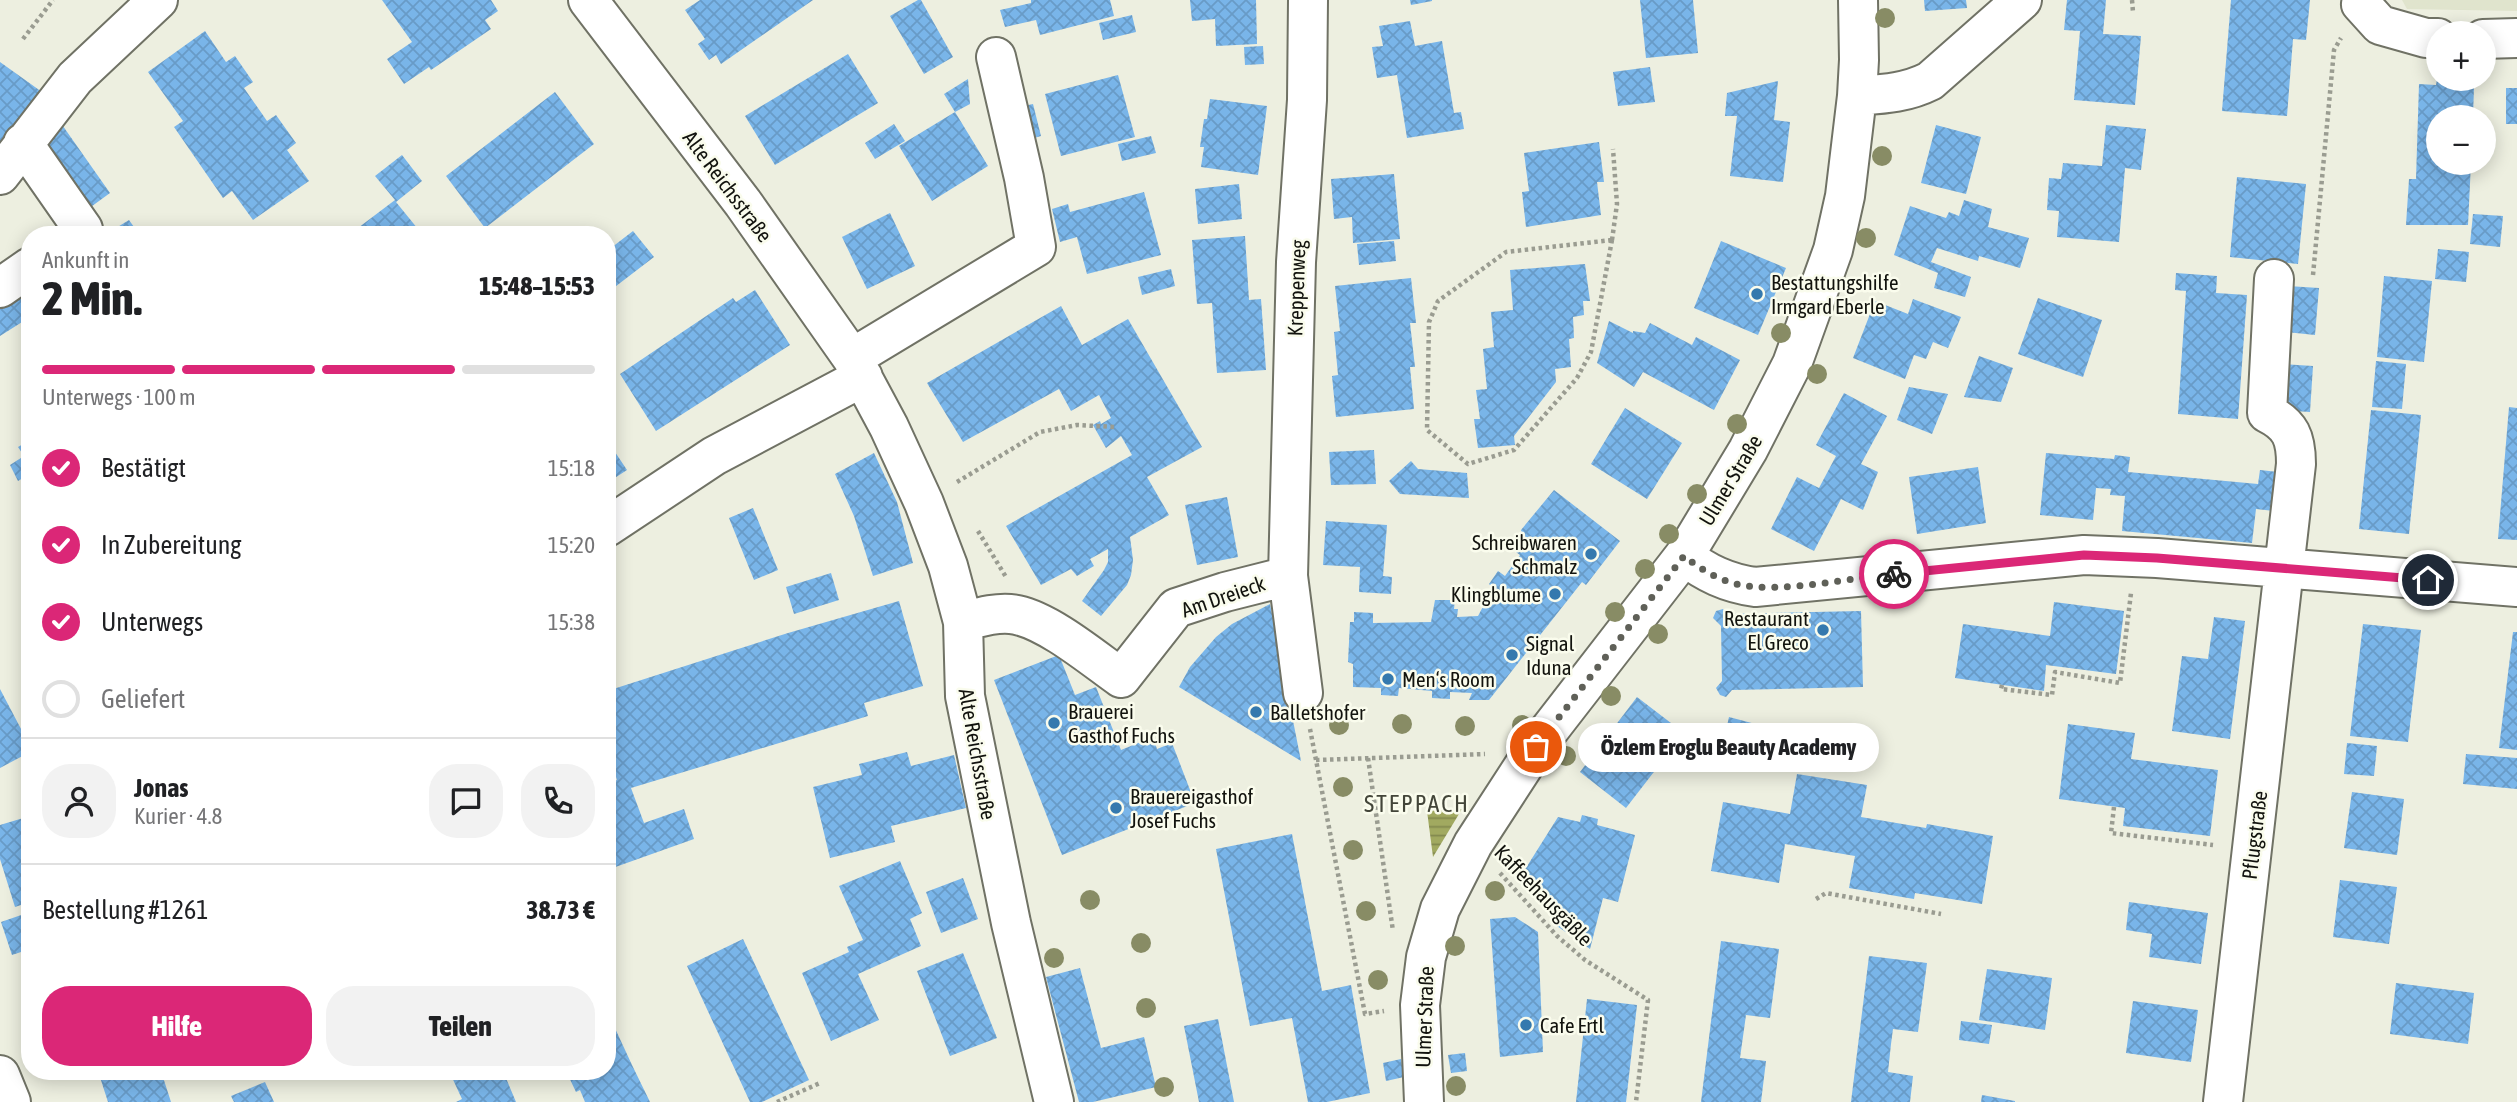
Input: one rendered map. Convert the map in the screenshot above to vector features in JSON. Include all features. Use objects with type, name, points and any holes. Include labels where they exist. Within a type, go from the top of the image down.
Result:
[{"type":"street","points":[[0,175],[75,78],[159,0]]},
{"type":"street","name":"Alte Reichsstraße","points":[[588,0],[743,203],[857,367],[889,427],[924,503],[948,566],[963,622],[965,696],[1011,923],[1054,1102]]},
{"type":"street","name":"Kreppenweg","points":[[1288,576],[1296,262],[1307,100],[1308,0]]},
{"type":"street","name":"Ulmer Straße","points":[[1424,1102],[1420,1005],[1426,957],[1440,909],[1474,844],[1536,747],[1684,556],[1748,450],[1792,364],[1833,250],[1844,196],[1857,96],[1857,0]]},
{"type":"street","points":[[1857,96],[1895,93],[1930,81],[2022,0]]},
{"type":"street","points":[[2362,2],[2380,26],[2426,38]]},
{"type":"street","points":[[2496,38],[2517,38]]},
{"type":"street","points":[[616,521],[857,367],[1036,247],[1024,178],[996,57]]},
{"type":"street","points":[[23,143],[81,226]]},
{"type":"street","points":[[0,288],[21,273]]},
{"type":"street","name":"Pflugstraße","points":[[2223,1102],[2286,569],[2296,445],[2290,431],[2279,419],[2267,413],[2274,279]]},
{"type":"street","points":[[1684,556],[1717,578],[1755,587],[2084,555],[2517,587]]},
{"type":"street","name":"Am Dreieck","points":[[963,622],[989,615],[1017,615],[1069,641],[1121,678],[1176,608],[1288,576],[1303,693]]},
{"type":"street","points":[[0,1074],[11,1102]]},
{"type":"path","points":[[23,39],[52,0]]},
{"type":"path","points":[[2132,0],[2133,12]]},
{"type":"path","points":[[2274,279],[2313,278],[2334,50],[2362,2]]},
{"type":"path","points":[[1612,240],[1506,252],[1438,301],[1429,322],[1427,430],[1468,464],[1514,450],[1577,377],[1591,352],[1612,240],[1617,204],[1613,149]]},
{"type":"path","points":[[924,503],[1040,432],[1077,425],[1116,427]]},
{"type":"path","points":[[2002,685],[2001,689],[2052,695],[2055,672],[2063,670],[2120,683],[2135,557]]},
{"type":"path","points":[[1303,693],[1365,1014],[1420,1005]]},
{"type":"path","points":[[1316,760],[1493,753]]},
{"type":"path","points":[[1368,758],[1394,943]]},
{"type":"path","points":[[2114,807],[2111,833],[2252,850]]},
{"type":"path","points":[[2166,831],[2166,840]]},
{"type":"path","name":"Kaffeehausgäßle","points":[[1474,844],[1557,936],[1585,960],[1648,1000],[1636,1102]]},
{"type":"path","points":[[1816,899],[1826,893],[1941,914]]},
{"type":"path","points":[[777,1102],[820,1083]]},
{"type":"shaded area","points":[[2402,0],[2517,0],[2517,11],[2407,9]]},
{"type":"shaded area","points":[[1462,809],[1433,857],[1427,811]]},
{"type":"building","points":[[382,0],[491,0],[498,11],[485,20],[491,29],[431,70],[429,67],[404,84],[387,59],[412,42]]},
{"type":"building","points":[[700,0],[813,0],[721,64],[716,55],[709,60],[698,44],[705,39],[685,10]]},
{"type":"building","points":[[921,0],[953,57],[924,74],[890,16]]},
{"type":"building","points":[[1031,0],[1110,0],[1114,16],[1040,35],[1036,20],[1005,27],[1000,10],[1031,3]]},
{"type":"building","points":[[1190,0],[1256,0],[1257,44],[1216,46],[1215,19],[1192,21]]},
{"type":"building","points":[[1410,0],[1432,0],[1432,1],[1411,5]]},
{"type":"building","points":[[1640,0],[1693,0],[1698,53],[1646,58]]},
{"type":"building","points":[[1924,0],[1966,0],[1967,8],[1925,11]]},
{"type":"building","points":[[2067,0],[2106,0],[2103,34],[2141,36],[2135,105],[2074,100],[2080,31],[2064,30]]},
{"type":"building","points":[[2231,0],[2310,0],[2306,40],[2293,39],[2287,116],[2222,111]]},
{"type":"building","points":[[1132,15],[1136,32],[1103,40],[1099,23]]},
{"type":"building","points":[[1410,21],[1415,46],[1442,41],[1454,113],[1461,112],[1464,129],[1407,138],[1397,75],[1377,78],[1372,47],[1383,46],[1379,26]]},
{"type":"building","points":[[205,31],[226,62],[235,56],[253,82],[244,88],[267,121],[276,115],[296,143],[287,150],[309,181],[253,220],[232,191],[223,198],[174,127],[183,121],[148,72]]},
{"type":"building","points":[[1263,46],[1264,64],[1245,65],[1244,47]]},
{"type":"building","points":[[848,54],[878,103],[775,165],[745,116]]},
{"type":"building","points":[[0,62],[42,92],[0,151]]},
{"type":"building","points":[[1650,67],[1655,102],[1618,106],[1613,72]]},
{"type":"building","points":[[1118,75],[1135,137],[1061,156],[1045,94]]},
{"type":"building","points":[[968,79],[970,104],[955,112],[944,94]]},
{"type":"building","points":[[1778,81],[1774,120],[1790,122],[1783,182],[1730,176],[1737,116],[1725,116],[1727,93]]},
{"type":"building","points":[[2419,84],[2426,84],[2426,91],[2474,91],[2473,105],[2426,105],[2426,175],[2470,175],[2468,225],[2406,225],[2409,179],[2416,179]]},
{"type":"building","points":[[2506,88],[2517,88],[2517,124],[2506,124]]},
{"type":"building","points":[[555,92],[594,144],[488,226],[484,226],[446,176]]},
{"type":"building","points":[[1210,99],[1267,106],[1258,175],[1201,167],[1204,147],[1200,147]]},
{"type":"building","points":[[1033,104],[1041,136],[1024,141],[1015,108]]},
{"type":"building","points":[[955,112],[988,166],[932,201],[899,146]]},
{"type":"building","points":[[58,119],[110,193],[88,209],[40,142]]},
{"type":"building","points":[[894,124],[905,141],[875,159],[865,143]]},
{"type":"building","points":[[1936,125],[1981,137],[1966,194],[1921,183]]},
{"type":"building","points":[[2106,125],[2146,129],[2141,170],[2125,168],[2119,242],[2057,237],[2059,211],[2047,210],[2049,178],[2061,179],[2063,163],[2102,166]]},
{"type":"building","points":[[1151,136],[1156,153],[1122,161],[1118,144]]},
{"type":"building","points":[[1599,142],[1604,182],[1597,182],[1601,215],[1526,227],[1522,192],[1529,191],[1524,153]]},
{"type":"building","points":[[402,155],[422,181],[396,202],[416,226],[361,226],[395,200],[375,176]]},
{"type":"building","points":[[1394,174],[1400,239],[1353,243],[1352,217],[1334,219],[1331,179]]},
{"type":"building","points":[[2237,177],[2306,184],[2298,264],[2230,257]]},
{"type":"building","points":[[1239,184],[1242,219],[1198,224],[1195,189]]},
{"type":"building","points":[[1144,192],[1161,255],[1087,274],[1077,237],[1060,242],[1052,209],[1068,204],[1070,212]]},
{"type":"building","points":[[1964,200],[1992,209],[1988,227],[2029,238],[2020,268],[1979,256],[1978,261],[1937,248],[1931,262],[1971,277],[1965,297],[1934,288],[1938,273],[1894,255],[1910,206],[1946,218],[1949,212],[1959,216]]},
{"type":"building","points":[[890,213],[915,266],[867,289],[842,237]]},
{"type":"building","points":[[2473,214],[2503,216],[2500,247],[2470,244]]},
{"type":"building","points":[[129,220],[133,226],[119,226]]},
{"type":"building","points":[[633,231],[654,257],[616,286],[616,244]]},
{"type":"building","points":[[1245,236],[1249,300],[1261,299],[1266,370],[1217,373],[1212,303],[1197,304],[1192,240]]},
{"type":"building","points":[[1394,241],[1396,261],[1359,265],[1357,244]]},
{"type":"building","points":[[1721,241],[1786,268],[1758,335],[1694,308]]},
{"type":"building","points":[[2438,249],[2469,252],[2466,282],[2435,279]]},
{"type":"building","points":[[1585,264],[1590,301],[1583,301],[1584,315],[1573,317],[1574,338],[1569,339],[1571,367],[1555,369],[1556,382],[1514,436],[1515,445],[1478,448],[1474,419],[1480,419],[1476,390],[1487,389],[1483,349],[1494,347],[1491,312],[1513,310],[1510,270]]},
{"type":"building","points":[[1171,269],[1175,286],[1142,295],[1138,277]]},
{"type":"building","points":[[2176,273],[2217,276],[2216,293],[2247,295],[2238,419],[2178,414],[2186,291],[2175,290]]},
{"type":"building","points":[[2384,276],[2432,281],[2424,362],[2377,357]]},
{"type":"building","points":[[1411,278],[1416,323],[1410,323],[1415,367],[1410,367],[1414,409],[1336,417],[1332,376],[1338,375],[1334,332],[1340,331],[1335,286]]},
{"type":"building","points":[[2288,286],[2319,288],[2315,335],[2285,332]]},
{"type":"building","points":[[21,290],[21,323],[0,336],[0,303]]},
{"type":"building","points":[[755,290],[790,345],[656,431],[620,374],[733,298],[736,302]]},
{"type":"building","points":[[2038,298],[2102,320],[2083,377],[2018,354]]},
{"type":"building","points":[[1913,299],[1961,317],[1948,348],[1933,342],[1926,359],[1914,355],[1905,379],[1853,358],[1875,301],[1908,314]]},
{"type":"building","points":[[1061,306],[1082,345],[1128,319],[1202,447],[1147,477],[1169,515],[1130,537],[1133,560],[1131,575],[1127,585],[1101,616],[1082,601],[1108,562],[1108,549],[1090,559],[1094,566],[1077,576],[1071,569],[1041,585],[1006,526],[1132,455],[1121,436],[1106,448],[1093,425],[1111,418],[1099,395],[1071,411],[1059,389],[963,442],[927,383]]},
{"type":"building","points":[[1609,321],[1633,333],[1645,333],[1650,323],[1692,345],[1696,337],[1740,360],[1714,410],[1643,372],[1634,387],[1597,363]]},
{"type":"building","points":[[1979,356],[2013,368],[2001,402],[1964,397]]},
{"type":"building","points":[[2376,361],[2406,364],[2402,409],[2372,407]]},
{"type":"building","points":[[2283,364],[2313,366],[2310,412],[2280,410]]},
{"type":"building","points":[[1909,387],[1948,394],[1932,434],[1897,420]]},
{"type":"building","points":[[1844,393],[1887,416],[1861,464],[1878,472],[1863,510],[1841,499],[1814,551],[1771,529],[1797,477],[1819,488],[1836,456],[1816,445]]},
{"type":"building","points":[[2509,407],[2517,408],[2517,540],[2498,539]]},
{"type":"building","points":[[1625,408],[1682,443],[1647,499],[1591,464]]},
{"type":"building","points":[[2371,410],[2421,415],[2409,534],[2359,529]]},
{"type":"building","points":[[1374,450],[1376,484],[1331,485],[1329,452]]},
{"type":"building","points":[[874,453],[897,502],[913,563],[873,576],[854,516],[835,474]]},
{"type":"building","points":[[2046,453],[2114,459],[2115,455],[2130,457],[2128,472],[2258,484],[2260,470],[2287,473],[2283,512],[2256,509],[2252,543],[2122,531],[2125,496],[2110,495],[2111,489],[2096,488],[2093,520],[2040,515]]},
{"type":"building","points":[[616,454],[627,470],[616,477]]},
{"type":"building","points":[[21,458],[21,479],[18,481],[10,465]]},
{"type":"building","points":[[1411,461],[1418,469],[1467,473],[1469,498],[1400,494],[1389,481]]},
{"type":"building","points":[[1978,467],[1986,523],[1917,534],[1909,477]]},
{"type":"building","points":[[1554,490],[1620,541],[1586,585],[1582,582],[1489,700],[1469,700],[1472,693],[1450,692],[1450,699],[1432,698],[1432,691],[1399,688],[1398,696],[1381,695],[1381,688],[1353,687],[1353,664],[1348,662],[1350,622],[1354,622],[1354,612],[1373,613],[1373,623],[1431,622],[1435,600],[1455,600],[1457,617],[1478,616],[1493,588],[1489,584],[1498,571],[1505,576],[1520,555],[1513,550],[1523,537],[1521,530]]},
{"type":"building","points":[[1227,497],[1238,557],[1197,565],[1185,505]]},
{"type":"building","points":[[753,508],[778,570],[754,580],[729,518]]},
{"type":"building","points":[[1326,521],[1387,525],[1383,576],[1392,577],[1391,594],[1359,592],[1360,567],[1323,565]]},
{"type":"building","points":[[831,573],[839,600],[794,614],[786,587]]},
{"type":"building","points":[[899,601],[923,686],[864,703],[868,716],[631,788],[644,823],[684,809],[694,839],[616,867],[616,688]]},
{"type":"building","points":[[2054,602],[2124,611],[2116,674],[2046,665],[2044,691],[1955,678],[1963,624],[2050,636]]},
{"type":"building","points":[[1270,604],[1301,761],[1179,687],[1190,667],[1216,637],[1232,624]]},
{"type":"building","points":[[1723,609],[1728,614],[1861,611],[1863,687],[1732,690],[1726,697],[1720,695],[1716,688],[1722,681],[1721,626],[1713,618],[1716,611]]},
{"type":"building","points":[[2214,617],[2245,621],[2230,739],[2172,731],[2182,656],[2208,659]]},
{"type":"building","points":[[2363,624],[2421,630],[2408,742],[2350,736]]},
{"type":"building","points":[[2513,632],[2517,632],[2517,750],[2499,748]]},
{"type":"building","points":[[1059,655],[1075,695],[1096,687],[1121,750],[1153,737],[1157,749],[1172,743],[1195,803],[1062,855],[994,680]]},
{"type":"building","points":[[0,689],[21,729],[21,757],[0,768]]},
{"type":"building","points":[[1637,697],[1684,733],[1626,808],[1580,772]]},
{"type":"building","points":[[1729,717],[1763,726],[1758,748],[1724,739]]},
{"type":"building","points":[[2068,724],[2135,733],[2131,759],[2218,770],[2210,836],[2123,826],[2125,808],[2059,799]]},
{"type":"building","points":[[2347,743],[2377,746],[2374,776],[2344,774]]},
{"type":"building","points":[[907,752],[911,766],[954,755],[966,808],[891,826],[895,842],[830,858],[813,787],[862,775],[859,764]]},
{"type":"building","points":[[2466,754],[2517,758],[2517,789],[2463,784]]},
{"type":"building","points":[[1797,774],[1867,785],[1861,817],[1926,828],[1927,824],[1993,836],[1982,904],[1915,893],[1914,899],[1849,888],[1855,856],[1785,844],[1779,883],[1711,871],[1723,802],[1790,814]]},
{"type":"building","points":[[2352,792],[2404,799],[2397,855],[2344,848]]},
{"type":"building","points":[[1582,815],[1598,819],[1597,825],[1635,835],[1618,902],[1603,898],[1590,949],[1557,926],[1567,915],[1524,871],[1558,817],[1580,822]]},
{"type":"building","points":[[21,819],[21,905],[15,907],[0,859],[0,825]]},
{"type":"building","points":[[1292,834],[1322,991],[1351,985],[1370,1093],[1327,1102],[1308,1102],[1292,1018],[1250,1026],[1216,849]]},
{"type":"building","points":[[900,861],[922,913],[910,919],[921,946],[858,974],[879,1020],[831,1041],[802,973],[849,952],[847,947],[863,940],[839,886]]},
{"type":"building","points":[[963,878],[978,919],[941,933],[926,892]]},
{"type":"building","points":[[2340,880],[2397,887],[2389,944],[2333,937]]},
{"type":"building","points":[[2129,902],[2208,913],[2201,964],[2149,957],[2152,934],[2126,930]]},
{"type":"building","points":[[21,915],[21,952],[12,955],[1,922]]},
{"type":"building","points":[[1515,917],[1538,932],[1543,1052],[1500,1057],[1490,919]]},
{"type":"building","points":[[743,939],[809,1080],[762,1102],[750,1102],[687,966]]},
{"type":"building","points":[[1721,941],[1779,949],[1770,1018],[1746,1015],[1740,1058],[1766,1061],[1761,1102],[1701,1102]]},
{"type":"building","points":[[963,953],[997,1038],[950,1056],[917,971]]},
{"type":"building","points":[[1869,956],[1927,963],[1918,1032],[1893,1029],[1891,1044],[1888,1072],[1913,1076],[1910,1102],[1851,1102]]},
{"type":"building","points":[[1080,968],[1101,1048],[1144,1037],[1156,1087],[1093,1102],[1079,1102],[1046,977]]},
{"type":"building","points":[[1987,969],[2052,978],[2045,1030],[1979,1020]]},
{"type":"building","points":[[2396,983],[2474,993],[2468,1044],[2390,1034]]},
{"type":"building","points":[[1587,999],[1637,1005],[1626,1102],[1576,1102]]},
{"type":"building","points":[[2133,1001],[2198,1010],[2191,1062],[2126,1053]]},
{"type":"building","points":[[1218,1019],[1234,1102],[1199,1102],[1184,1026]]},
{"type":"building","points":[[1961,1021],[1992,1025],[1989,1044],[1959,1040]]},
{"type":"building","points":[[616,1030],[650,1102],[585,1102],[580,1090],[576,1092],[570,1080],[616,1080]]},
{"type":"building","points":[[1465,1053],[1467,1071],[1451,1073],[1448,1055]]},
{"type":"building","points":[[1401,1059],[1404,1077],[1386,1081],[1383,1063]]},
{"type":"building","points":[[101,1080],[164,1080],[171,1102],[108,1102]]},
{"type":"building","points":[[453,1080],[507,1080],[516,1102],[456,1102],[462,1099]]},
{"type":"building","points":[[265,1082],[274,1102],[234,1102],[231,1096]]},
{"type":"building","points":[[1982,1095],[2015,1101],[2015,1102],[1981,1102]]},
{"type":"way so far","points":[[1536,747],[1684,556],[1717,578],[1755,587],[1894,574]]},
{"type":"place","name":"Bestattungshilfe Irmgard Eberle","points":[[1757,294]]},
{"type":"place","name":"Schreibwaren Schmalz","points":[[1591,554]]},
{"type":"place","name":"Klingblume","points":[[1555,594]]},
{"type":"place","name":"Restaurant El Greco","points":[[1823,630]]},
{"type":"place","name":"Signal Iduna","points":[[1512,655]]},
{"type":"place","name":"Men‘s Room","points":[[1388,679]]},
{"type":"place","name":"Balletshofer","points":[[1256,712]]},
{"type":"place","name":"Brauerei Gasthof Fuchs","points":[[1054,723]]},
{"type":"place","name":"Özlem Eroglu Beauty Academy","points":[[1536,747]]},
{"type":"place","name":"Brauereigasthof Josef Fuchs","points":[[1116,808]]},
{"type":"place","name":"Cafe Ertl","points":[[1526,1025]]},
{"type":"district","name":"STEPPACH","points":[[1417,803]]},
{"type":"route","points":[[1894,574],[2084,555],[2157,558],[2428,580]]}]
